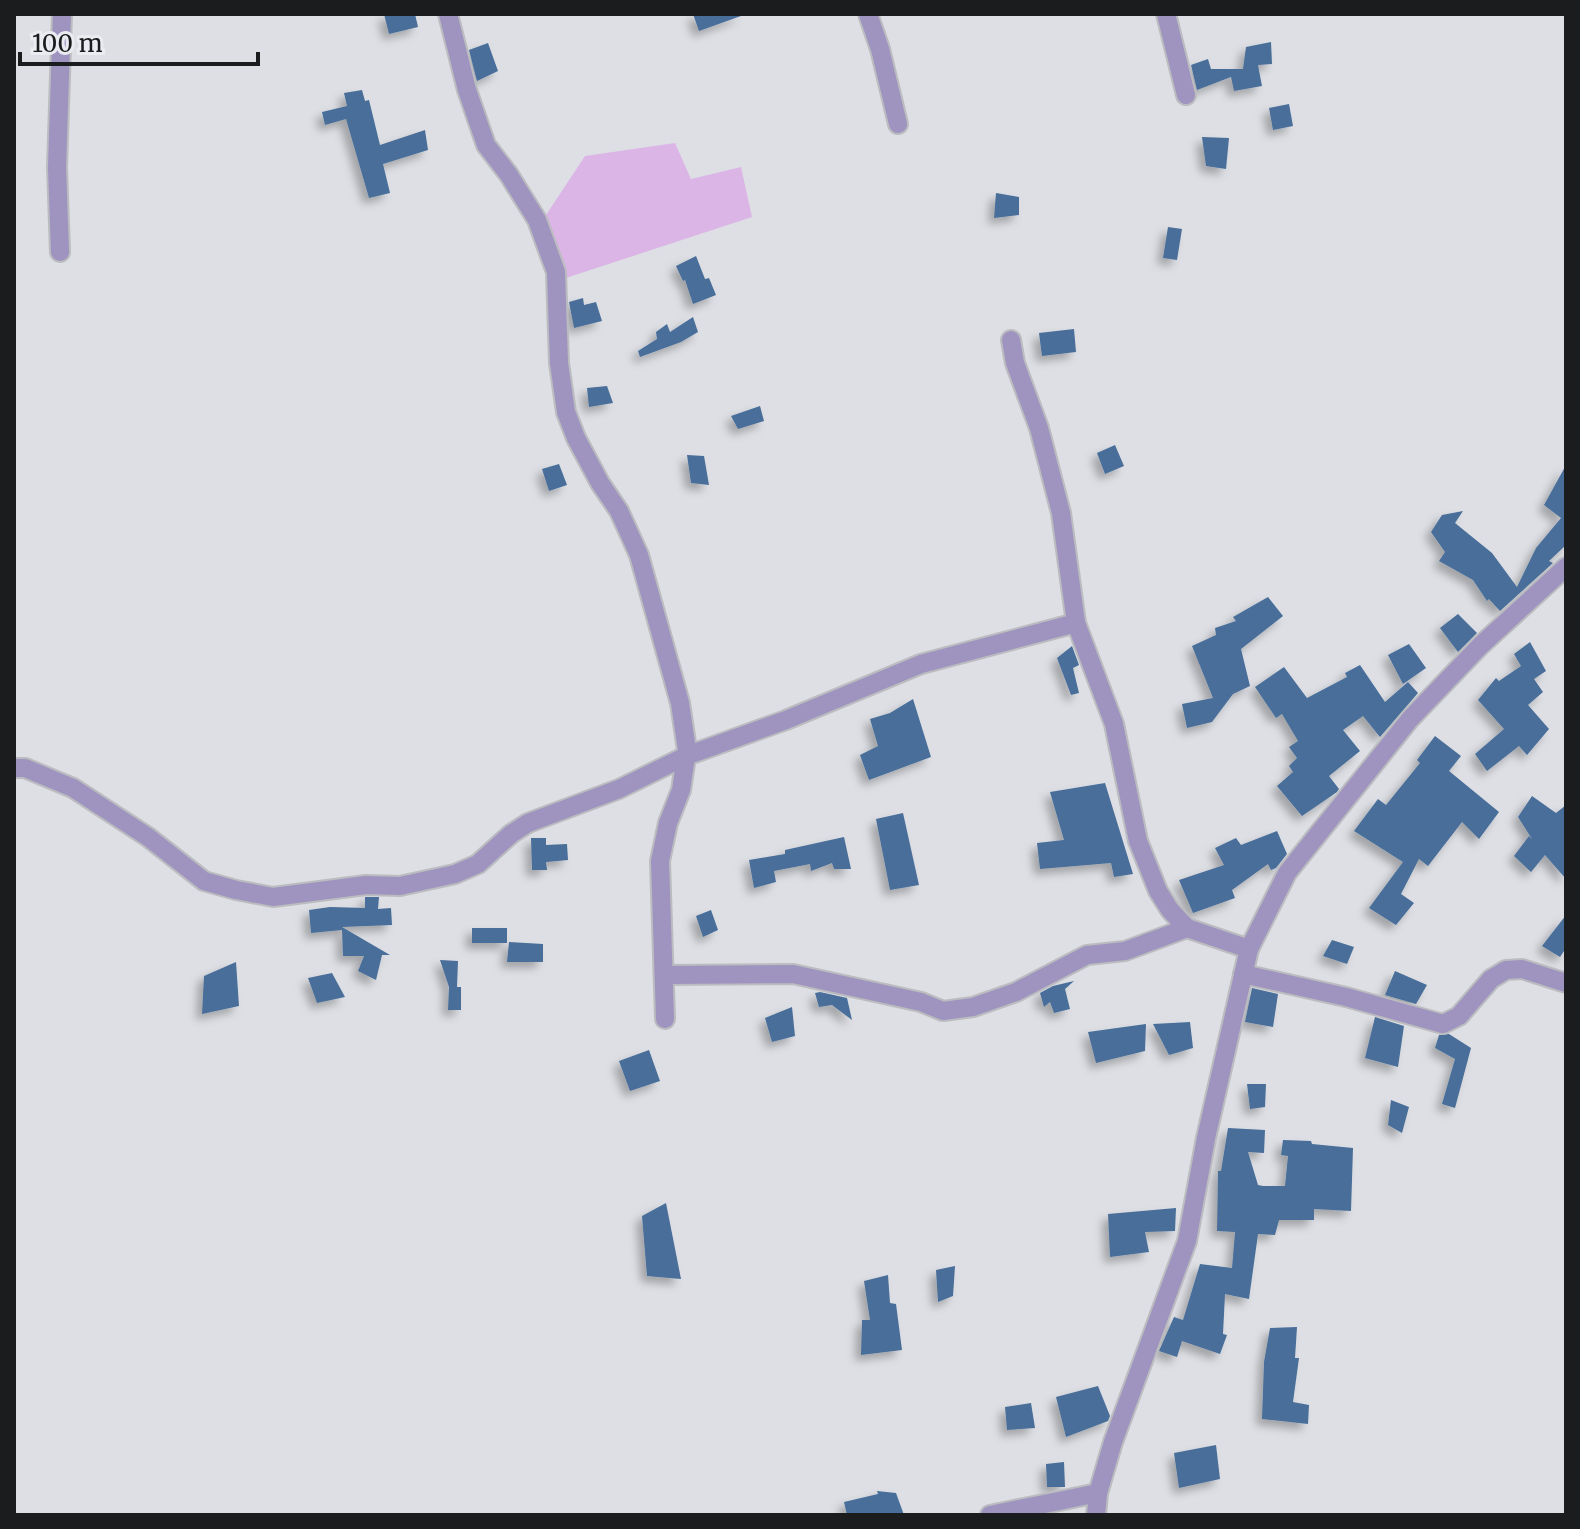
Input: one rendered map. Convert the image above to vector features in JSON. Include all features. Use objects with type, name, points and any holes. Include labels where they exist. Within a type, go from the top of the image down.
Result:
[{"type":"street","points":[[60,252],[57,167],[62,14]]},
{"type":"street","points":[[448,14],[467,90],[486,145],[537,220],[556,272],[560,316],[559,363],[566,412],[576,438],[619,511],[639,555],[680,703],[686,756],[681,790],[668,823],[660,861],[665,1019]]},
{"type":"street","points":[[868,14],[898,124]]},
{"type":"street","points":[[1166,14],[1186,95]]},
{"type":"street","points":[[1011,340],[1015,363],[1039,428],[1061,513],[1076,623],[1114,724],[1138,841],[1158,891],[1187,928],[1249,949]]},
{"type":"street","points":[[1096,1515],[1098,1493],[1113,1442],[1187,1241],[1206,1138],[1249,949],[1287,873],[1410,719],[1480,646],[1566,567]]},
{"type":"street","points":[[14,768],[25,768],[73,788],[148,837],[204,881],[273,897],[366,885],[400,886],[455,874],[478,864],[528,823],[619,789],[686,756],[786,720],[921,664],[1076,623]]},
{"type":"street","points":[[664,975],[793,974],[921,1002],[943,1011],[973,1007],[1016,992],[1087,955],[1125,951],[1187,928]]},
{"type":"street","points":[[1243,974],[1346,997],[1443,1024],[1459,1016],[1491,979],[1506,970],[1522,969],[1566,983]]},
{"type":"street","points":[[990,1515],[1098,1493]]},
{"type":"shaded area","points":[[675,143],[691,179],[741,167],[752,217],[566,278],[544,218],[585,156]]},
{"type":"building","points":[[384,14],[415,14],[418,27],[389,34]]},
{"type":"building","points":[[693,14],[741,14],[741,16],[699,31]]},
{"type":"building","points":[[1271,42],[1272,64],[1258,65],[1262,86],[1234,91],[1231,77],[1197,90],[1191,65],[1208,59],[1211,69],[1243,69],[1246,47]]},
{"type":"building","points":[[488,43],[498,71],[477,81],[469,50]]},
{"type":"building","points":[[362,90],[365,101],[369,100],[380,145],[425,130],[428,150],[383,164],[390,193],[369,198],[346,119],[325,125],[322,112],[347,106],[344,93]]},
{"type":"building","points":[[1289,104],[1293,126],[1273,130],[1269,108]]},
{"type":"building","points":[[1202,137],[1229,138],[1226,169],[1206,166]]},
{"type":"building","points":[[996,193],[1019,197],[1019,215],[994,218]]},
{"type":"building","points":[[1168,227],[1182,229],[1177,260],[1163,258]]},
{"type":"building","points":[[696,256],[705,279],[709,278],[716,295],[693,304],[685,280],[676,266]]},
{"type":"building","points":[[583,298],[584,305],[596,302],[602,321],[574,328],[569,302]]},
{"type":"building","points":[[693,317],[698,332],[681,342],[640,357],[638,351],[657,339],[656,332],[667,324],[670,332]]},
{"type":"building","points":[[1074,329],[1076,352],[1042,356],[1039,333]]},
{"type":"building","points":[[607,386],[613,403],[589,407],[587,388]]},
{"type":"building","points":[[760,406],[764,421],[738,429],[731,416]]},
{"type":"building","points":[[1115,445],[1124,466],[1105,474],[1097,453]]},
{"type":"building","points":[[687,455],[704,456],[709,485],[691,483]]},
{"type":"building","points":[[559,464],[567,485],[549,491],[542,469]]},
{"type":"building","points":[[1566,465],[1566,545],[1549,561],[1553,563],[1500,611],[1489,599],[1487,601],[1473,580],[1439,561],[1445,552],[1431,532],[1442,515],[1463,511],[1455,523],[1492,553],[1517,587],[1536,548],[1561,518],[1544,505]]},
{"type":"building","points":[[1268,597],[1283,616],[1241,649],[1250,686],[1233,694],[1212,722],[1187,728],[1182,704],[1213,698],[1192,646],[1216,635],[1215,628],[1236,621],[1233,617]]},
{"type":"building","points":[[1458,614],[1477,633],[1458,652],[1440,628]]},
{"type":"building","points":[[1530,642],[1546,671],[1534,679],[1543,692],[1528,705],[1549,729],[1527,755],[1519,746],[1487,771],[1475,754],[1504,729],[1478,700],[1496,678],[1499,681],[1521,666],[1514,654]]},
{"type":"building","points":[[1409,644],[1426,668],[1403,684],[1388,655]]},
{"type":"building","points":[[1072,646],[1079,665],[1073,668],[1079,693],[1071,695],[1057,658]]},
{"type":"building","points":[[1360,665],[1385,702],[1408,682],[1418,693],[1380,737],[1363,716],[1343,730],[1360,751],[1329,776],[1339,789],[1337,792],[1302,816],[1277,786],[1293,772],[1289,766],[1297,758],[1289,747],[1298,741],[1282,714],[1276,718],[1255,687],[1284,667],[1307,698],[1347,677],[1345,673]]},
{"type":"building","points":[[913,699],[931,757],[869,780],[860,755],[878,746],[870,719],[890,713]]},
{"type":"building","points":[[1435,736],[1461,756],[1449,771],[1499,812],[1479,839],[1462,822],[1428,866],[1419,859],[1401,894],[1414,903],[1396,925],[1369,908],[1403,862],[1354,831],[1378,799],[1386,805],[1420,763],[1417,760]]},
{"type":"building","points":[[1105,783],[1133,874],[1114,877],[1111,863],[1040,869],[1037,843],[1064,840],[1050,792]]},
{"type":"building","points":[[1532,796],[1556,813],[1566,805],[1566,879],[1545,855],[1531,872],[1514,856],[1529,836],[1532,839],[1518,817]]},
{"type":"building","points":[[903,813],[919,885],[890,890],[876,819]]},
{"type":"building","points":[[1277,831],[1287,854],[1276,868],[1271,870],[1268,864],[1232,890],[1235,898],[1193,913],[1179,880],[1224,865],[1215,848],[1236,838],[1241,845]]},
{"type":"building","points":[[844,837],[851,869],[834,869],[832,863],[811,871],[810,864],[774,871],[776,882],[754,888],[749,860],[785,854],[785,850]]},
{"type":"building","points":[[531,838],[546,838],[546,845],[567,844],[568,860],[546,862],[547,870],[532,870]]},
{"type":"building","points":[[365,897],[379,897],[378,909],[391,908],[392,925],[342,927],[390,955],[382,955],[376,980],[358,971],[364,956],[343,956],[342,930],[311,933],[309,910],[365,908]]},
{"type":"building","points":[[711,910],[718,930],[703,937],[696,916]]},
{"type":"building","points":[[1566,915],[1566,948],[1560,957],[1542,946]]},
{"type":"building","points":[[472,928],[507,928],[507,943],[472,943]]},
{"type":"building","points":[[1332,940],[1354,947],[1347,964],[1323,956]]},
{"type":"building","points":[[509,942],[543,944],[543,962],[507,962]]},
{"type":"building","points":[[440,960],[458,961],[457,987],[461,987],[461,1010],[448,1010],[449,987]]},
{"type":"building","points":[[236,962],[239,1006],[202,1014],[204,976]]},
{"type":"building","points":[[1395,971],[1427,985],[1416,1004],[1385,995]]},
{"type":"building","points":[[332,973],[345,997],[317,1003],[308,978]]},
{"type":"building","points":[[1074,981],[1065,989],[1070,1009],[1054,1013],[1050,1002],[1044,1007],[1040,993]]},
{"type":"building","points":[[1252,988],[1278,994],[1273,1027],[1245,1022]]},
{"type":"building","points":[[815,993],[847,998],[852,1020],[832,1005],[819,1007]]},
{"type":"building","points":[[792,1007],[795,1036],[772,1042],[765,1018]]},
{"type":"building","points":[[1375,1017],[1404,1026],[1398,1067],[1365,1058]]},
{"type":"building","points":[[1190,1022],[1193,1048],[1169,1055],[1153,1024]]},
{"type":"building","points":[[1146,1024],[1145,1051],[1096,1063],[1088,1032]]},
{"type":"building","points":[[1449,1034],[1471,1048],[1455,1108],[1442,1104],[1455,1059],[1435,1048],[1439,1035]]},
{"type":"building","points":[[649,1050],[660,1081],[630,1091],[619,1061]]},
{"type":"building","points":[[1247,1084],[1266,1084],[1265,1107],[1250,1109]]},
{"type":"building","points":[[1391,1100],[1409,1107],[1402,1133],[1388,1125]]},
{"type":"building","points":[[1228,1128],[1265,1130],[1264,1153],[1248,1152],[1258,1185],[1263,1186],[1285,1186],[1288,1156],[1281,1155],[1283,1140],[1353,1148],[1351,1211],[1314,1209],[1314,1220],[1279,1220],[1275,1235],[1258,1234],[1249,1299],[1225,1294],[1223,1334],[1227,1335],[1220,1354],[1182,1341],[1177,1357],[1159,1351],[1174,1317],[1183,1320],[1200,1264],[1232,1268],[1235,1232],[1217,1231],[1218,1171],[1221,1171]]},
{"type":"building","points":[[666,1203],[681,1279],[647,1276],[642,1216]]},
{"type":"building","points":[[1176,1208],[1175,1231],[1145,1232],[1149,1252],[1110,1257],[1108,1214]]},
{"type":"building","points":[[955,1266],[953,1296],[938,1302],[936,1270]]},
{"type":"building","points":[[888,1275],[890,1303],[896,1304],[902,1350],[861,1355],[862,1320],[870,1320],[864,1281]]},
{"type":"building","points":[[1297,1327],[1295,1358],[1299,1358],[1293,1402],[1309,1405],[1308,1424],[1262,1419],[1264,1362],[1270,1328]]},
{"type":"building","points":[[1098,1386],[1110,1416],[1108,1421],[1066,1437],[1056,1397]]},
{"type":"building","points":[[1031,1403],[1035,1428],[1007,1430],[1005,1407]]},
{"type":"building","points":[[1216,1445],[1220,1479],[1179,1488],[1174,1453]]},
{"type":"building","points":[[1064,1462],[1065,1487],[1047,1487],[1046,1464]]},
{"type":"building","points":[[877,1491],[896,1493],[904,1515],[847,1515],[844,1502],[878,1494]]}]
